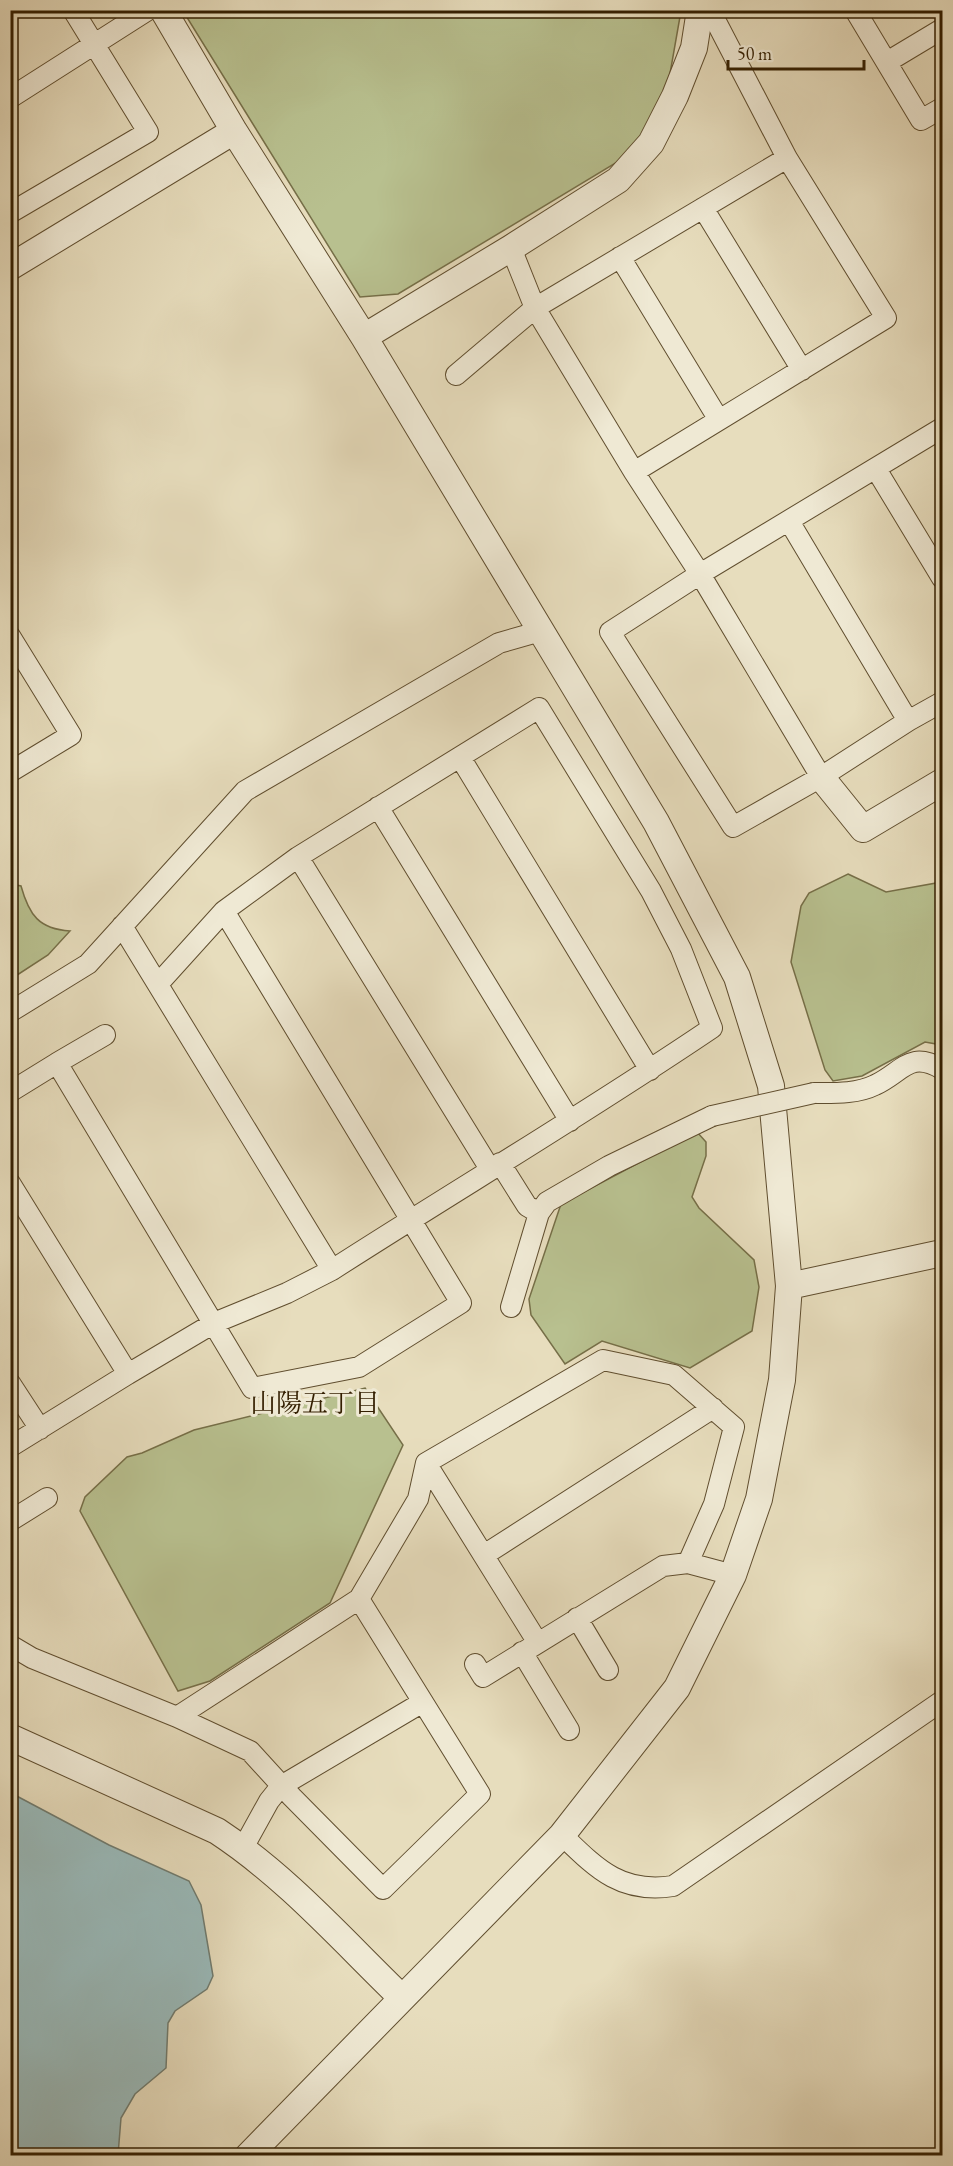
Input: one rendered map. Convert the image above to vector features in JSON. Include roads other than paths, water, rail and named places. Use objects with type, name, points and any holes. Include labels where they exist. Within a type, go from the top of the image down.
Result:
[{"type":"street","points":[[10,213],[148,132],[99,42],[74,10]]},
{"type":"street","points":[[10,98],[148,10]]},
{"type":"street","points":[[163,10],[234,131],[364,337],[656,822],[737,977],[771,1086],[789,1286],[782,1380],[759,1499],[733,1575],[676,1688],[562,1835],[248,2156]]},
{"type":"street","points":[[364,337],[618,180],[651,143],[675,96],[694,48],[700,10]]},
{"type":"street","points":[[634,472],[886,318],[787,158],[710,10]]},
{"type":"street","points":[[855,10],[921,120],[942,108]]},
{"type":"street","points":[[887,62],[942,29]]},
{"type":"street","points":[[10,267],[234,131]]},
{"type":"street","points":[[456,375],[535,308],[787,158]]},
{"type":"street","points":[[703,208],[802,370]]},
{"type":"street","points":[[511,248],[535,308],[634,472],[700,574],[820,777],[863,829],[942,782]]},
{"type":"street","points":[[620,258],[720,420]]},
{"type":"street","points":[[942,428],[700,574],[609,632],[733,827],[942,702]]},
{"type":"street","points":[[876,468],[942,578]]},
{"type":"street","points":[[789,521],[908,721]]},
{"type":"street","points":[[10,1012],[88,964],[245,791],[499,643],[541,631]]},
{"type":"street","points":[[10,636],[71,735],[10,772]]},
{"type":"street","points":[[10,1447],[214,1323],[287,1293],[332,1270],[570,1121],[712,1028],[681,948],[644,881],[539,708],[298,857],[224,911],[158,984]]},
{"type":"street","points":[[460,757],[650,1070]]},
{"type":"street","points":[[378,807],[570,1121]]},
{"type":"street","points":[[298,857],[495,1166],[527,1206],[539,1213]]},
{"type":"street","points":[[57,1063],[252,1388],[359,1367],[461,1303],[224,911]]},
{"type":"street","points":[[122,926],[332,1270]]},
{"type":"street","points":[[10,1092],[105,1035]]},
{"type":"street","points":[[511,1307],[539,1213],[547,1202],[609,1166],[712,1116],[814,1093],[845,1092],[874,1086],[916,1060],[929,1062],[942,1070]]},
{"type":"street","points":[[10,1183],[128,1374]]},
{"type":"street","points":[[789,1286],[942,1253]]},
{"type":"street","points":[[177,1717],[359,1599],[418,1499],[426,1462],[603,1360],[674,1375],[735,1427],[714,1504],[688,1563]]},
{"type":"street","points":[[10,1383],[40,1429]]},
{"type":"street","points":[[484,1556],[713,1408]]},
{"type":"street","points":[[426,1462],[484,1556],[569,1730]]},
{"type":"street","points":[[10,1521],[47,1498]]},
{"type":"street","points":[[475,1664],[483,1677],[663,1566],[688,1563],[733,1575]]},
{"type":"street","points":[[10,1645],[32,1658],[177,1717],[249,1751],[383,1889],[480,1794],[359,1599]]},
{"type":"street","points":[[577,1618],[608,1670]]},
{"type":"street","points":[[562,1835],[598,1869],[629,1884],[653,1889],[674,1886],[942,1701]]},
{"type":"street","points":[[243,1848],[268,1801],[281,1786],[423,1702]]},
{"type":"street","points":[[10,1737],[218,1831],[277,1874],[402,1997]]},
{"type":"water","points":[[11,1793],[109,1845],[189,1881],[201,1905],[213,1976],[207,1989],[175,2011],[168,2023],[166,2068],[135,2094],[121,2118],[118,2155],[11,2155]]},
{"type":"district","name":"山陽五丁目","points":[[315,1403]]}]
